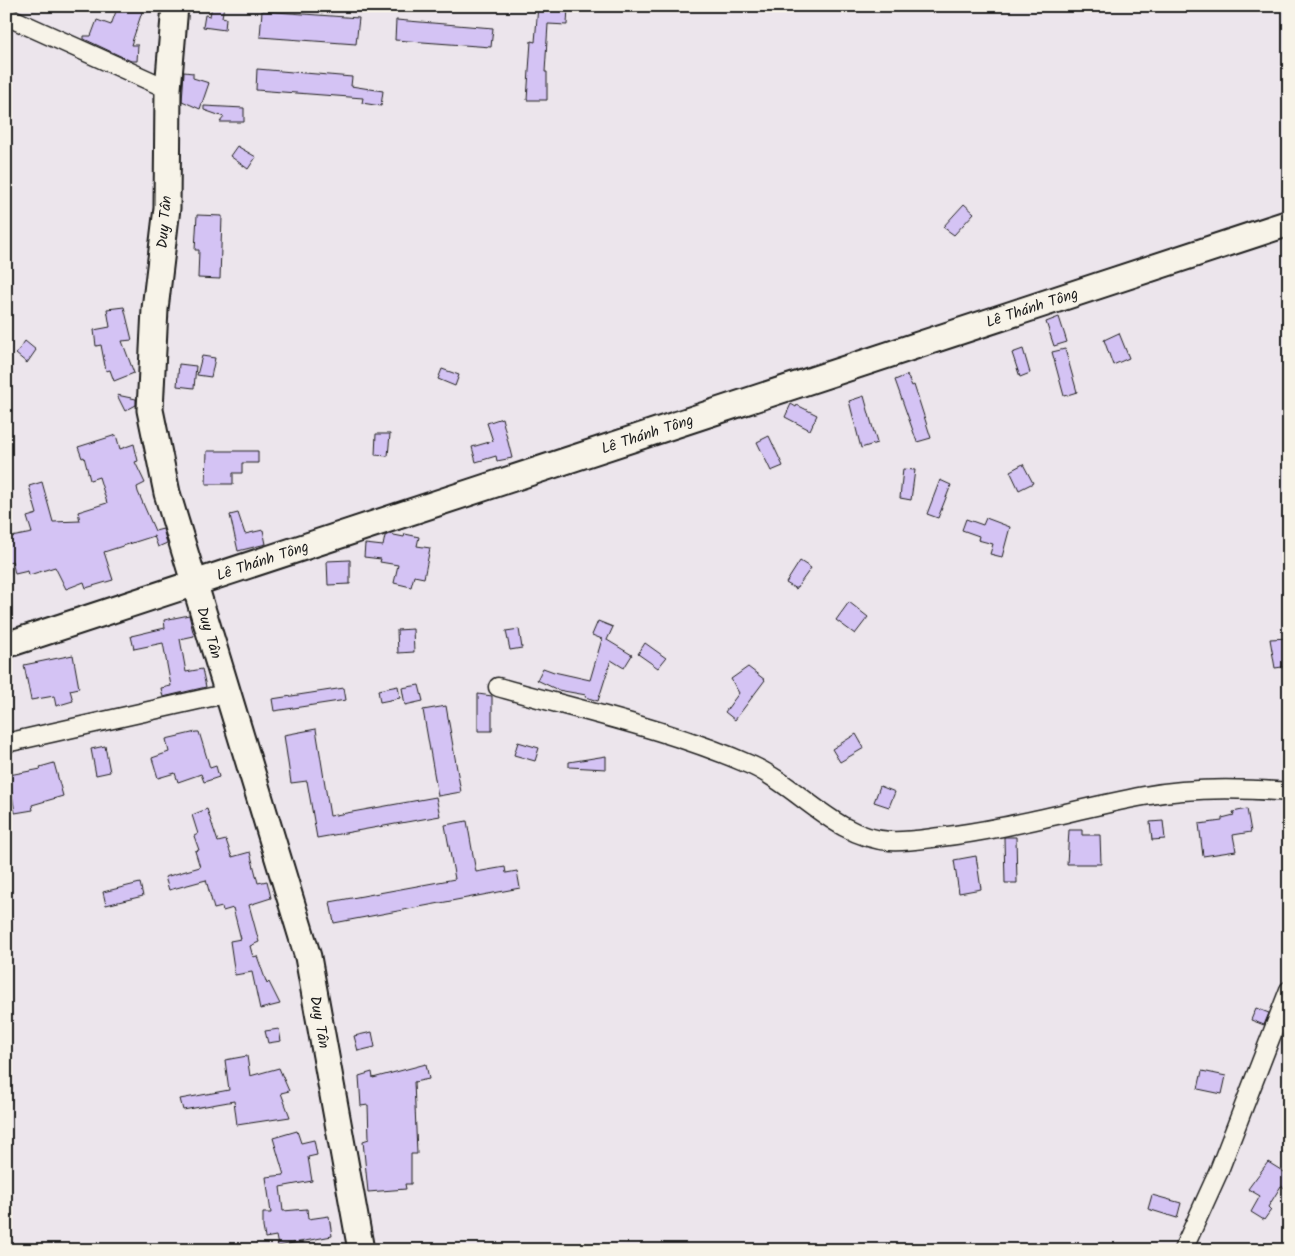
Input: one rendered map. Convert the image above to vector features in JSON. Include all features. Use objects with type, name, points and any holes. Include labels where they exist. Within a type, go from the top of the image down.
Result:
[{"type":"street","name":"Duy Tân","points":[[175,6],[168,90],[167,208],[156,309],[150,410],[168,493],[308,957],[361,1250]]},
{"type":"street","points":[[6,16],[168,90]]},
{"type":"street","name":"Lê Thánh Tông","points":[[6,645],[1289,223]]},
{"type":"street","points":[[498,687],[614,719],[696,745],[753,766],[792,790],[838,823],[864,835],[888,841],[970,834],[1164,793],[1230,789],[1289,792]]},
{"type":"street","points":[[6,743],[229,693]]},
{"type":"street","points":[[1184,1250],[1218,1173],[1289,990]]},
{"type":"building","points":[[118,6],[144,6],[131,45],[138,45],[137,61],[131,61],[84,39],[84,36],[91,36],[97,20],[111,25]]},
{"type":"building","points":[[212,6],[224,6],[222,17],[226,18],[225,30],[203,27],[205,15],[210,16]]},
{"type":"building","points":[[538,6],[568,6],[567,25],[548,24],[545,72],[547,72],[547,100],[527,100],[531,41],[535,42]]},
{"type":"building","points":[[262,11],[359,18],[356,44],[260,37]]},
{"type":"building","points":[[396,20],[493,28],[491,47],[395,40]]},
{"type":"building","points":[[257,69],[352,77],[351,86],[383,91],[381,106],[362,103],[363,98],[256,90]]},
{"type":"building","points":[[184,72],[193,73],[193,78],[209,83],[200,109],[182,101]]},
{"type":"building","points":[[204,106],[244,108],[244,122],[220,122],[224,117],[204,110]]},
{"type":"building","points":[[237,146],[256,157],[248,169],[230,156]]},
{"type":"building","points":[[964,204],[974,213],[954,235],[943,227]]},
{"type":"building","points":[[197,215],[222,216],[220,279],[198,278],[199,250],[195,250]]},
{"type":"building","points":[[124,307],[132,340],[122,341],[134,373],[114,381],[110,370],[106,371],[101,345],[96,346],[94,330],[110,327],[107,309]]},
{"type":"building","points":[[1059,317],[1067,342],[1054,346],[1046,322]]},
{"type":"building","points":[[1119,333],[1129,358],[1113,365],[1104,340]]},
{"type":"building","points":[[25,341],[36,350],[27,363],[16,354]]},
{"type":"building","points":[[1023,349],[1030,373],[1020,377],[1012,353]]},
{"type":"building","points":[[1065,349],[1077,392],[1064,396],[1052,352]]},
{"type":"building","points":[[202,356],[215,358],[211,377],[197,375]]},
{"type":"building","points":[[179,364],[196,366],[194,388],[177,386]]},
{"type":"building","points":[[442,369],[459,375],[455,386],[438,379]]},
{"type":"building","points":[[907,375],[912,386],[914,385],[931,438],[917,442],[895,380]]},
{"type":"building","points":[[117,395],[136,399],[136,405],[125,411]]},
{"type":"building","points":[[864,396],[877,443],[861,448],[849,401]]},
{"type":"building","points":[[791,404],[817,415],[810,430],[785,417]]},
{"type":"building","points":[[502,418],[512,458],[497,461],[496,456],[476,462],[472,447],[493,441],[487,423]]},
{"type":"building","points":[[376,434],[390,434],[388,456],[375,455]]},
{"type":"building","points":[[116,435],[120,449],[134,444],[138,461],[135,462],[145,483],[137,487],[138,492],[155,531],[163,529],[167,543],[158,547],[154,536],[104,552],[113,580],[86,588],[84,582],[66,589],[55,567],[29,575],[28,571],[15,574],[12,561],[6,563],[6,538],[32,533],[27,517],[37,514],[29,486],[42,482],[53,522],[80,521],[78,512],[107,503],[99,477],[90,480],[84,457],[82,458],[78,447]]},
{"type":"building","points":[[769,436],[783,466],[771,471],[757,442]]},
{"type":"building","points":[[207,451],[258,451],[258,463],[242,463],[242,473],[233,473],[233,484],[206,484]]},
{"type":"building","points":[[1023,464],[1033,483],[1019,490],[1010,471]]},
{"type":"building","points":[[903,469],[915,470],[911,500],[900,498]]},
{"type":"building","points":[[940,480],[951,485],[938,518],[927,514]]},
{"type":"building","points":[[238,513],[245,534],[263,530],[266,544],[238,551],[230,515]]},
{"type":"building","points":[[986,518],[1010,527],[1002,557],[990,554],[993,544],[978,540],[979,536],[962,530],[966,519],[983,525]]},
{"type":"building","points":[[389,534],[404,537],[405,534],[419,537],[417,546],[430,548],[424,578],[414,576],[411,587],[394,583],[398,565],[380,562],[381,559],[364,557],[365,544],[383,546],[385,536]]},
{"type":"building","points":[[350,560],[350,584],[328,585],[327,561]]},
{"type":"building","points":[[800,561],[811,568],[796,589],[786,583]]},
{"type":"building","points":[[849,602],[868,617],[855,634],[836,620]]},
{"type":"building","points":[[189,615],[194,636],[180,639],[186,672],[202,669],[206,687],[163,697],[161,688],[171,686],[163,643],[134,649],[131,636],[165,628],[164,620]]},
{"type":"building","points":[[598,621],[613,627],[607,640],[632,655],[624,668],[611,660],[598,701],[585,697],[586,695],[558,690],[537,680],[543,668],[590,680],[602,639],[592,635]]},
{"type":"building","points":[[413,629],[414,652],[398,653],[397,630]]},
{"type":"building","points":[[519,629],[522,648],[510,650],[506,631]]},
{"type":"building","points":[[1289,638],[1289,666],[1275,668],[1270,639]]},
{"type":"building","points":[[645,643],[666,658],[658,668],[638,654]]},
{"type":"building","points":[[73,655],[79,688],[70,690],[73,701],[56,706],[54,696],[31,700],[24,665]]},
{"type":"building","points":[[748,667],[765,680],[735,720],[725,712],[739,693],[731,679]]},
{"type":"building","points":[[419,685],[423,701],[405,705],[402,688]]},
{"type":"building","points":[[398,686],[400,698],[380,702],[378,690]]},
{"type":"building","points":[[344,688],[346,700],[274,711],[272,699]]},
{"type":"building","points":[[478,694],[492,696],[492,731],[478,731]]},
{"type":"building","points":[[446,706],[461,792],[438,796],[423,710]]},
{"type":"building","points":[[316,729],[330,816],[436,797],[440,816],[317,838],[307,781],[291,783],[284,735]]},
{"type":"building","points":[[199,732],[210,768],[216,766],[219,777],[204,782],[201,774],[178,782],[175,773],[158,778],[152,758],[169,752],[166,739]]},
{"type":"building","points":[[856,734],[864,748],[840,762],[832,749]]},
{"type":"building","points":[[518,742],[539,748],[535,761],[514,755]]},
{"type":"building","points":[[105,746],[110,772],[96,775],[91,749]]},
{"type":"building","points":[[606,756],[606,769],[569,767],[569,762]]},
{"type":"building","points":[[54,763],[63,796],[32,805],[33,810],[15,813],[9,775],[41,769],[40,767]]},
{"type":"building","points":[[880,786],[895,792],[889,807],[874,802]]},
{"type":"building","points":[[207,809],[218,842],[226,840],[232,857],[250,852],[258,883],[267,881],[271,898],[249,905],[259,942],[250,946],[253,957],[257,956],[267,984],[269,982],[280,1004],[260,1009],[252,972],[235,975],[230,941],[241,939],[233,908],[223,911],[222,907],[214,909],[206,880],[169,890],[165,877],[200,867],[195,851],[199,850],[194,836],[198,834],[192,815]]},
{"type":"building","points":[[1247,809],[1251,832],[1233,835],[1236,851],[1203,856],[1199,824],[1222,821],[1222,818],[1234,815],[1233,812]]},
{"type":"building","points":[[467,821],[476,872],[505,867],[506,873],[517,871],[520,888],[334,923],[330,902],[455,879],[445,825]]},
{"type":"building","points":[[1163,821],[1165,839],[1152,840],[1150,822]]},
{"type":"building","points":[[1069,830],[1082,830],[1082,835],[1100,835],[1101,864],[1067,864]]},
{"type":"building","points":[[1004,837],[1016,837],[1017,883],[1005,883]]},
{"type":"building","points":[[976,856],[981,889],[959,893],[954,860]]},
{"type":"building","points":[[140,883],[143,896],[106,905],[103,892]]},
{"type":"building","points":[[1256,1008],[1269,1013],[1264,1025],[1251,1020]]},
{"type":"building","points":[[279,1029],[281,1041],[268,1043],[265,1031]]},
{"type":"building","points":[[372,1032],[375,1047],[358,1051],[354,1036]]},
{"type":"building","points":[[247,1056],[250,1076],[279,1068],[289,1091],[281,1093],[290,1117],[237,1125],[234,1101],[183,1110],[180,1099],[229,1090],[225,1060]]},
{"type":"building","points":[[426,1064],[429,1079],[414,1082],[417,1154],[411,1154],[411,1184],[405,1184],[406,1189],[368,1192],[363,1141],[369,1139],[368,1105],[361,1106],[359,1076],[372,1072],[373,1078]]},
{"type":"building","points":[[1202,1071],[1226,1076],[1222,1094],[1198,1089]]},
{"type":"building","points":[[297,1131],[301,1143],[314,1140],[317,1155],[308,1157],[312,1181],[280,1187],[283,1211],[307,1209],[308,1219],[329,1216],[332,1236],[278,1246],[276,1236],[265,1238],[263,1227],[263,1213],[271,1213],[266,1177],[284,1175],[273,1138]]},
{"type":"building","points":[[1268,1162],[1289,1175],[1289,1190],[1281,1186],[1268,1207],[1271,1210],[1264,1220],[1251,1212],[1260,1196],[1248,1189]]},
{"type":"building","points":[[1152,1195],[1181,1203],[1177,1218],[1148,1209]]}]
